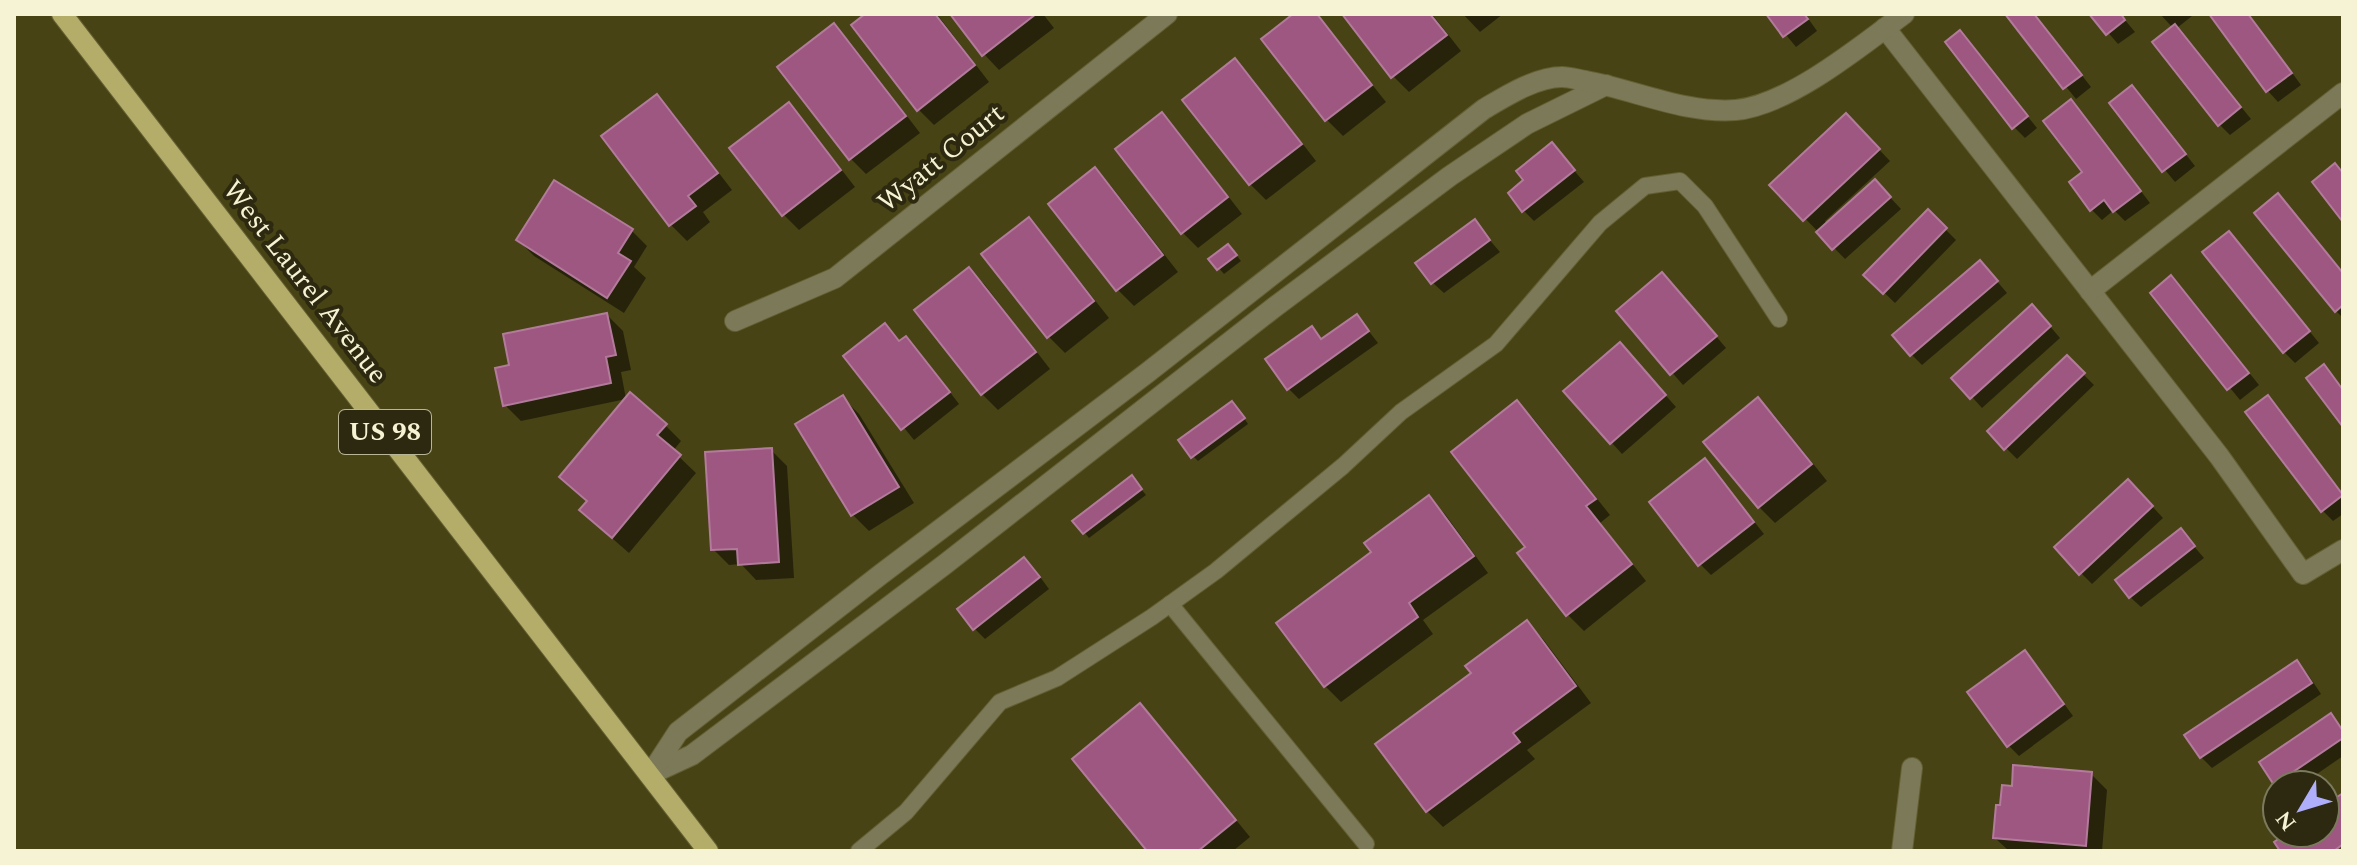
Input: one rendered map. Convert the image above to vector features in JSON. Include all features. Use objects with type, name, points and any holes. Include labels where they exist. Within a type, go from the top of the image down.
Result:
[{"type":"main road","name":"West Laurel Avenue","points":[[62,14],[708,851]]},
{"type":"street","name":"Wyatt Court","points":[[735,321],[835,278],[1167,14]]},
{"type":"street","points":[[650,775],[678,732],[1147,373],[1484,109],[1522,87],[1561,77],[1696,108],[1737,110],[1776,100],[1851,55],[1904,14]]},
{"type":"street","points":[[1885,28],[2219,456],[2303,574],[2343,550]]},
{"type":"street","points":[[650,775],[692,755],[1450,176],[1527,124],[1606,85]]},
{"type":"street","points":[[2090,291],[2343,93]]},
{"type":"street","points":[[1902,851],[1912,768]]},
{"type":"lane","points":[[859,851],[906,812],[1000,702],[1057,678],[1216,571],[1343,466],[1401,412],[1496,344],[1600,223],[1645,186],[1680,181],[1705,206],[1779,319]]},
{"type":"lane","points":[[1170,604],[1366,844]]},
{"type":"building","points":[[865,14],[935,14],[975,65],[917,111],[851,25]]},
{"type":"building","points":[[950,14],[1036,14],[982,56]]},
{"type":"building","points":[[1293,14],[1317,14],[1372,85],[1325,121],[1261,39]]},
{"type":"building","points":[[1342,14],[1430,14],[1447,35],[1391,78]]},
{"type":"building","points":[[1766,14],[1804,14],[1808,19],[1783,37]]},
{"type":"building","points":[[2005,14],[2034,14],[2082,75],[2063,89]]},
{"type":"building","points":[[2089,14],[2121,14],[2125,20],[2106,35]]},
{"type":"building","points":[[2209,14],[2248,14],[2292,73],[2266,92]]},
{"type":"building","points":[[834,23],[906,116],[849,160],[777,67]]},
{"type":"building","points":[[2175,24],[2241,107],[2218,126],[2152,42]]},
{"type":"building","points":[[1960,30],[2028,116],[2012,129],[1945,42]]},
{"type":"building","points":[[1235,58],[1302,144],[1249,185],[1182,100]]},
{"type":"building","points":[[2132,85],[2186,154],[2162,172],[2109,103]]},
{"type":"building","points":[[657,94],[718,173],[688,196],[696,206],[669,226],[601,136]]},
{"type":"building","points":[[2071,99],[2141,191],[2113,212],[2104,200],[2090,211],[2069,182],[2082,172],[2043,121]]},
{"type":"building","points":[[789,102],[841,170],[782,216],[729,148]]},
{"type":"building","points":[[1162,112],[1228,197],[1181,234],[1115,149]]},
{"type":"building","points":[[1846,113],[1880,149],[1803,221],[1769,185]]},
{"type":"building","points":[[1552,142],[1575,170],[1522,212],[1508,193],[1523,180],[1516,171]]},
{"type":"building","points":[[2335,163],[2343,173],[2343,222],[2312,182]]},
{"type":"building","points":[[1095,167],[1163,255],[1116,291],[1048,204]]},
{"type":"building","points":[[1875,179],[1891,197],[1832,250],[1816,232]]},
{"type":"building","points":[[554,180],[633,229],[618,253],[631,261],[607,298],[516,240]]},
{"type":"building","points":[[2278,193],[2343,273],[2343,305],[2335,312],[2254,213]]},
{"type":"building","points":[[1928,209],[1947,228],[1883,294],[1863,275]]},
{"type":"building","points":[[1029,217],[1094,301],[1047,338],[981,254]]},
{"type":"building","points":[[1475,219],[1490,240],[1431,284],[1415,263]]},
{"type":"building","points":[[2229,231],[2310,331],[2283,353],[2202,252]]},
{"type":"building","points":[[1228,244],[1237,255],[1217,270],[1208,259]]},
{"type":"building","points":[[1980,260],[1998,281],[1910,356],[1892,335]]},
{"type":"building","points":[[969,267],[1036,352],[981,395],[914,310]]},
{"type":"building","points":[[1662,272],[1717,336],[1670,375],[1616,311]]},
{"type":"building","points":[[2171,275],[2249,373],[2227,390],[2150,293]]},
{"type":"building","points":[[2032,304],[2051,326],[1970,399],[1951,378]]},
{"type":"building","points":[[607,313],[616,355],[606,357],[611,383],[503,406],[495,368],[509,365],[503,334]]},
{"type":"building","points":[[1357,314],[1369,331],[1287,390],[1265,359],[1312,326],[1321,339]]},
{"type":"building","points":[[885,323],[899,341],[906,336],[950,392],[901,430],[843,356]]},
{"type":"building","points":[[1620,342],[1666,395],[1610,444],[1563,391]]},
{"type":"building","points":[[2067,355],[2085,373],[2004,450],[1987,431]]},
{"type":"building","points":[[2324,364],[2343,390],[2343,427],[2306,378]]},
{"type":"building","points":[[630,392],[667,424],[657,435],[681,455],[612,538],[579,510],[587,501],[559,477]]},
{"type":"building","points":[[843,395],[899,487],[851,516],[795,424]]},
{"type":"building","points":[[2268,395],[2343,495],[2321,512],[2245,412]]},
{"type":"building","points":[[1758,397],[1812,464],[1758,508],[1703,442]]},
{"type":"building","points":[[1517,400],[1596,499],[1586,506],[1632,564],[1566,616],[1517,553],[1525,547],[1451,452]]},
{"type":"building","points":[[1232,401],[1245,418],[1191,458],[1178,440]]},
{"type":"building","points":[[772,448],[779,562],[738,565],[737,549],[711,550],[705,452]]},
{"type":"building","points":[[1705,458],[1754,522],[1698,566],[1649,502]]},
{"type":"building","points":[[1132,475],[1142,489],[1083,534],[1072,521]]},
{"type":"building","points":[[2128,479],[2153,506],[2079,575],[2054,547]]},
{"type":"building","points":[[1429,495],[1474,556],[1409,603],[1418,617],[1324,687],[1276,623],[1371,552],[1364,543]]},
{"type":"building","points":[[2181,528],[2195,546],[2129,598],[2115,580]]},
{"type":"building","points":[[1024,557],[1040,577],[973,630],[957,609]]},
{"type":"building","points":[[1527,620],[1576,686],[1513,733],[1520,742],[1426,812],[1375,744],[1471,673],[1465,666]]},
{"type":"building","points":[[2025,650],[2064,704],[2007,747],[1967,692]]},
{"type":"building","points":[[2297,660],[2312,683],[2200,758],[2184,735]]},
{"type":"building","points":[[1140,703],[1236,820],[1198,851],[1147,851],[1072,759]]},
{"type":"building","points":[[2331,713],[2343,731],[2343,738],[2297,769],[2264,769],[2259,762]]},
{"type":"building","points":[[2013,765],[2092,772],[2086,846],[1993,838],[1996,805],[2000,805],[2002,785],[2012,786]]},
{"type":"building","points":[[2343,793],[2341,846],[2341,794]]},
{"type":"building","points":[[2279,849],[2337,849],[2334,851]]}]
